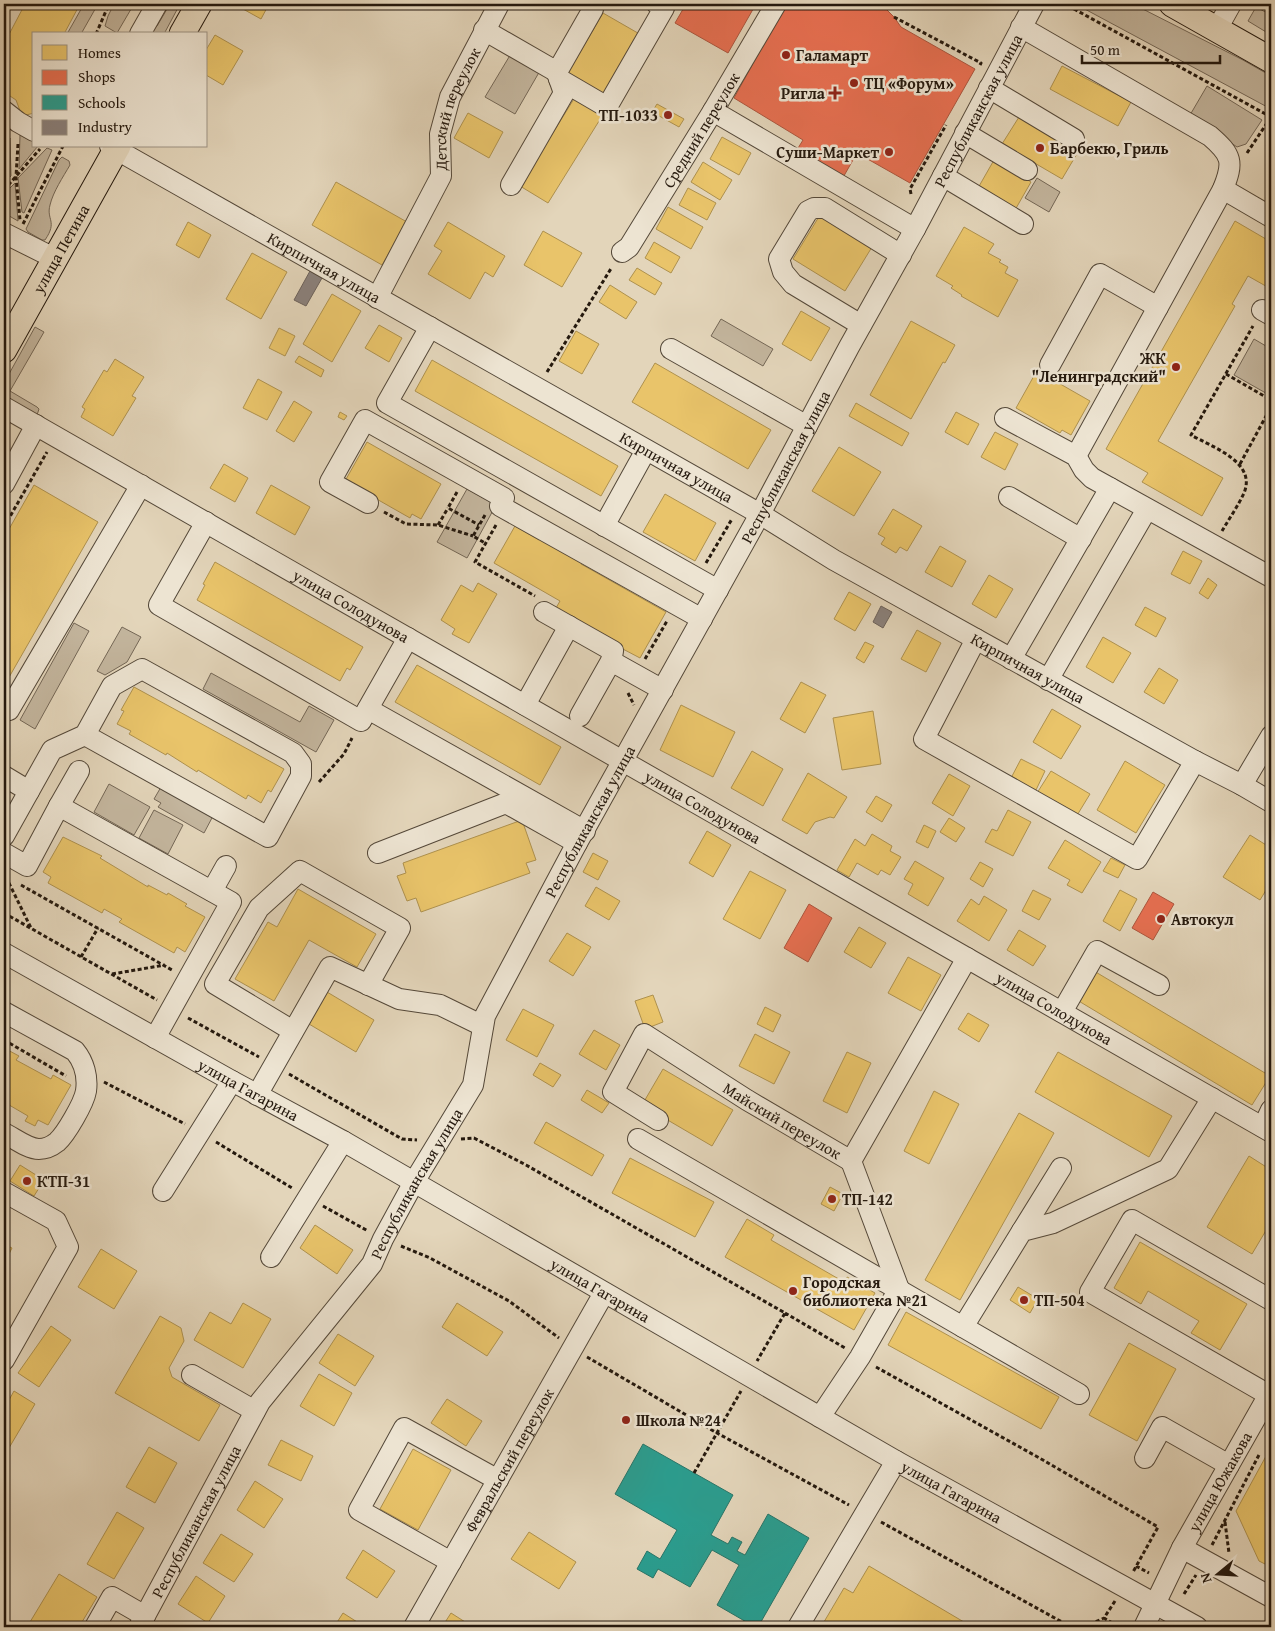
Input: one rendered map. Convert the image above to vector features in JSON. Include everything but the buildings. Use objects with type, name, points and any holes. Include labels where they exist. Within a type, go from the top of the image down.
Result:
[{"type":"main road","points":[[183,32],[199,4]]},
{"type":"main road","points":[[1172,4],[1271,60]]},
{"type":"main road","name":"улица Петина","points":[[4,350],[56,259],[114,148]]},
{"type":"street","points":[[141,32],[157,4]]},
{"type":"street","name":"Детский переулок","points":[[377,298],[441,176],[440,134],[450,97],[499,4]]},
{"type":"street","points":[[484,30],[607,107],[664,8],[657,4]]},
{"type":"street","name":"Средний переулок","points":[[622,252],[629,246],[714,111],[776,4]]},
{"type":"street","name":"Республиканская улица","points":[[142,1621],[260,1402],[372,1264],[383,1239],[414,1182],[473,1085],[485,1016],[581,837],[718,590],[754,511],[806,426],[901,255],[1034,4]]},
{"type":"street","points":[[1217,29],[1231,4]]},
{"type":"street","points":[[510,185],[564,93],[558,76],[593,10]]},
{"type":"street","points":[[1021,28],[1210,136],[1228,155],[1228,176],[1223,189],[1076,456]]},
{"type":"street","points":[[989,88],[1074,139]]},
{"type":"street","points":[[714,111],[915,229]]},
{"type":"street","points":[[965,133],[1027,170]]},
{"type":"street","name":"Кирпичная улица","points":[[117,148],[377,298],[754,511],[834,560],[1271,802]]},
{"type":"street","points":[[943,176],[1023,224]]},
{"type":"street","points":[[1223,189],[1271,217]]},
{"type":"street","points":[[861,326],[793,284],[782,272],[779,259],[808,211],[820,207],[825,208],[901,255]]},
{"type":"street","points":[[4,233],[56,259]]},
{"type":"street","points":[[1050,365],[1100,274],[1158,307]]},
{"type":"street","points":[[375,425],[430,327]]},
{"type":"street","points":[[671,349],[806,426]]},
{"type":"street","points":[[387,403],[718,590]]},
{"type":"street","name":"улица Солодунова","points":[[4,407],[1212,1098],[1269,1123]]},
{"type":"street","points":[[1005,418],[1076,456],[1084,470],[1092,478],[1271,577]]},
{"type":"street","points":[[368,503],[330,482],[365,420],[504,498],[500,506],[702,620]]},
{"type":"street","points":[[4,484],[36,425]]},
{"type":"street","points":[[604,526],[646,450]]},
{"type":"street","points":[[4,707],[9,710],[141,485]]},
{"type":"street","points":[[1011,659],[1110,488]]},
{"type":"street","points":[[1009,497],[1081,539]]},
{"type":"street","points":[[1048,680],[1147,509]]},
{"type":"street","points":[[206,522],[159,605],[361,720],[581,837]]},
{"type":"street","points":[[544,612],[613,651],[611,661],[580,716]]},
{"type":"street","points":[[525,705],[569,626]]},
{"type":"street","points":[[361,720],[408,638]]},
{"type":"street","points":[[976,639],[924,738],[1137,859],[1195,761]]},
{"type":"street","points":[[611,661],[663,690]]},
{"type":"street","points":[[4,836],[52,750],[85,735],[112,686],[142,668],[293,753],[298,758],[302,770],[301,776],[268,837],[85,735]]},
{"type":"street","points":[[1242,785],[1271,736]]},
{"type":"street","points":[[4,853],[27,866],[79,771]]},
{"type":"street","points":[[4,776],[29,790]]},
{"type":"street","points":[[378,853],[506,803],[581,837]]},
{"type":"street","points":[[59,806],[231,902],[155,1038]]},
{"type":"street","points":[[212,891],[226,866]]},
{"type":"street","points":[[293,1032],[214,984],[259,908],[300,871],[400,928],[368,985]]},
{"type":"street","points":[[1062,1012],[1098,951],[1159,985]]},
{"type":"street","name":"улица Гагарина","points":[[4,953],[343,1141],[896,1461],[1197,1627]]},
{"type":"street","name":"Майский переулок","points":[[658,1120],[613,1092],[644,1034],[748,1100],[851,1161],[967,958]]},
{"type":"street","points":[[257,1095],[330,967],[399,999],[440,1005],[483,1026]]},
{"type":"street","points":[[4,1012],[75,1051],[82,1059],[95,1082],[86,1092],[83,1102],[62,1137],[54,1144],[35,1148],[4,1133]]},
{"type":"street","points":[[163,1191],[232,1081]]},
{"type":"street","points":[[1022,1231],[1053,1223],[1168,1169],[1212,1098]]},
{"type":"street","points":[[638,1138],[1079,1394]]},
{"type":"street","points":[[271,1256],[343,1141]]},
{"type":"street","points":[[851,1161],[899,1289]]},
{"type":"street","points":[[963,1327],[1061,1168]]},
{"type":"street","points":[[4,1192],[56,1221],[68,1247],[4,1360]]},
{"type":"street","points":[[1268,1403],[1090,1292],[1132,1220],[1271,1300]]},
{"type":"street","points":[[820,1418],[860,1357],[899,1289]]},
{"type":"street","name":"Февральский переулок","points":[[414,1627],[604,1293]]},
{"type":"street","points":[[192,1375],[255,1411]]},
{"type":"street","name":"улица Южакова","points":[[1144,1627],[1182,1548],[1229,1465],[1268,1403]]},
{"type":"street","points":[[1145,1458],[1162,1427],[1229,1465]]},
{"type":"street","points":[[451,1562],[359,1510],[404,1428],[498,1480]]},
{"type":"street","points":[[798,1627],[896,1461]]},
{"type":"street","points":[[1182,1548],[1271,1597]]},
{"type":"street","points":[[95,1627],[112,1597],[142,1621]]},
{"type":"path","points":[[97,32],[109,4]]},
{"type":"path","points":[[1066,4],[1271,117]]},
{"type":"path","points":[[1074,9],[1076,4]]},
{"type":"path","points":[[894,17],[981,63],[977,71]]},
{"type":"path","points":[[19,121],[16,177],[21,228],[62,148]]},
{"type":"path","points":[[911,197],[910,188],[948,121]]},
{"type":"path","points":[[4,190],[40,148]]},
{"type":"path","points":[[537,387],[622,252]]},
{"type":"path","points":[[1214,546],[1244,492],[1245,476],[1240,464],[1192,435],[1226,374],[1267,313]]},
{"type":"path","points":[[1226,374],[1271,400]]},
{"type":"path","points":[[1240,464],[1271,408]]},
{"type":"path","points":[[4,527],[56,437]]},
{"type":"path","points":[[438,525],[459,487]]},
{"type":"path","points":[[368,503],[406,524],[438,525],[473,536]]},
{"type":"path","points":[[448,508],[479,526]]},
{"type":"path","points":[[505,508],[475,562],[549,604],[544,612]]},
{"type":"path","points":[[692,576],[702,569],[733,516],[754,511]]},
{"type":"path","points":[[635,708],[627,691],[676,605]]},
{"type":"path","points":[[294,790],[312,789],[344,754],[361,720]]},
{"type":"path","points":[[5,876],[188,979]]},
{"type":"path","points":[[5,876],[32,929]]},
{"type":"path","points":[[4,913],[402,1139],[438,1142],[474,1138],[526,1165],[1158,1527],[1125,1587],[1104,1618],[1084,1627]]},
{"type":"path","points":[[81,957],[98,928]]},
{"type":"path","points":[[112,974],[165,965]]},
{"type":"path","points":[[4,1040],[70,1078],[95,1082],[200,1132],[308,1197],[383,1239],[430,1258],[508,1301],[573,1348],[717,1433],[1071,1627]]},
{"type":"path","points":[[694,1473],[785,1313]]},
{"type":"path","points":[[1184,1594],[1205,1560],[1262,1449]]},
{"type":"path","points":[[1104,1618],[1119,1627]]},
{"type":"shaded area","points":[[84,4],[98,4],[82,32],[68,32]]},
{"type":"shaded area","points":[[114,4],[134,4],[118,32],[105,26]]},
{"type":"shaded area","points":[[170,4],[180,4],[165,32],[151,32],[157,26]]},
{"type":"shaded area","points":[[1083,4],[1133,4],[1243,60],[1271,76],[1271,109],[1081,7]]},
{"type":"shaded area","points":[[1256,7],[1271,15],[1271,35],[1248,21]]},
{"type":"shaded area","points":[[512,52],[541,69],[515,114],[485,97]]},
{"type":"shaded area","points":[[1207,86],[1262,120],[1246,144],[1237,147],[1190,115]]},
{"type":"shaded area","points":[[20,135],[32,141],[32,148],[36,148],[19,169]]},
{"type":"shaded area","points":[[10,138],[11,176],[4,183],[4,149]]},
{"type":"shaded area","points":[[47,148],[52,150],[24,213],[22,212],[18,178]]},
{"type":"shaded area","points":[[62,157],[69,161],[70,165],[51,200],[49,214],[51,229],[45,240],[42,240],[26,229]]},
{"type":"shaded area","points":[[1037,178],[1060,192],[1049,212],[1025,198]]},
{"type":"shaded area","points":[[15,183],[18,221],[4,213],[4,194]]},
{"type":"shaded area","points":[[721,319],[773,349],[763,366],[711,336]]},
{"type":"shaded area","points":[[35,327],[44,332],[10,391],[37,407],[39,409],[37,415],[7,400],[4,394],[4,383]]},
{"type":"shaded area","points":[[1254,339],[1271,349],[1271,396],[1234,375]]},
{"type":"shaded area","points":[[467,489],[496,505],[467,558],[437,542]]},
{"type":"shaded area","points":[[74,623],[89,631],[35,729],[20,720]]},
{"type":"shaded area","points":[[122,627],[141,637],[127,662],[105,675],[97,671]]},
{"type":"shaded area","points":[[211,673],[300,722],[309,706],[334,720],[316,752],[203,689]]},
{"type":"shaded area","points":[[109,784],[150,807],[134,835],[94,812]]},
{"type":"shaded area","points":[[161,787],[213,816],[204,833],[158,807],[161,803],[154,799]]},
{"type":"shaded area","points":[[154,810],[183,825],[168,854],[139,838]]},
{"type":"place","name":"Галамарт","points":[[786,55]]},
{"type":"place","name":"ТЦ «Форум»","points":[[854,83]]},
{"type":"place","name":"Ригла","points":[[835,93]]},
{"type":"place","name":"ТП-1033","points":[[668,115]]},
{"type":"place","name":"Барбекю, Гриль","points":[[1040,148]]},
{"type":"place","name":"Суши-Маркет","points":[[889,152]]},
{"type":"place","name":"ЖК \"Ленинградский\"","points":[[1176,367]]},
{"type":"place","name":"Автокул","points":[[1161,919]]},
{"type":"place","name":"КТП-31","points":[[27,1181]]},
{"type":"place","name":"ТП-142","points":[[832,1199]]},
{"type":"place","name":"Городская библиотека №21","points":[[793,1291]]},
{"type":"place","name":"ТП-504","points":[[1024,1300]]},
{"type":"place","name":"Школа №24","points":[[626,1420]]}]
